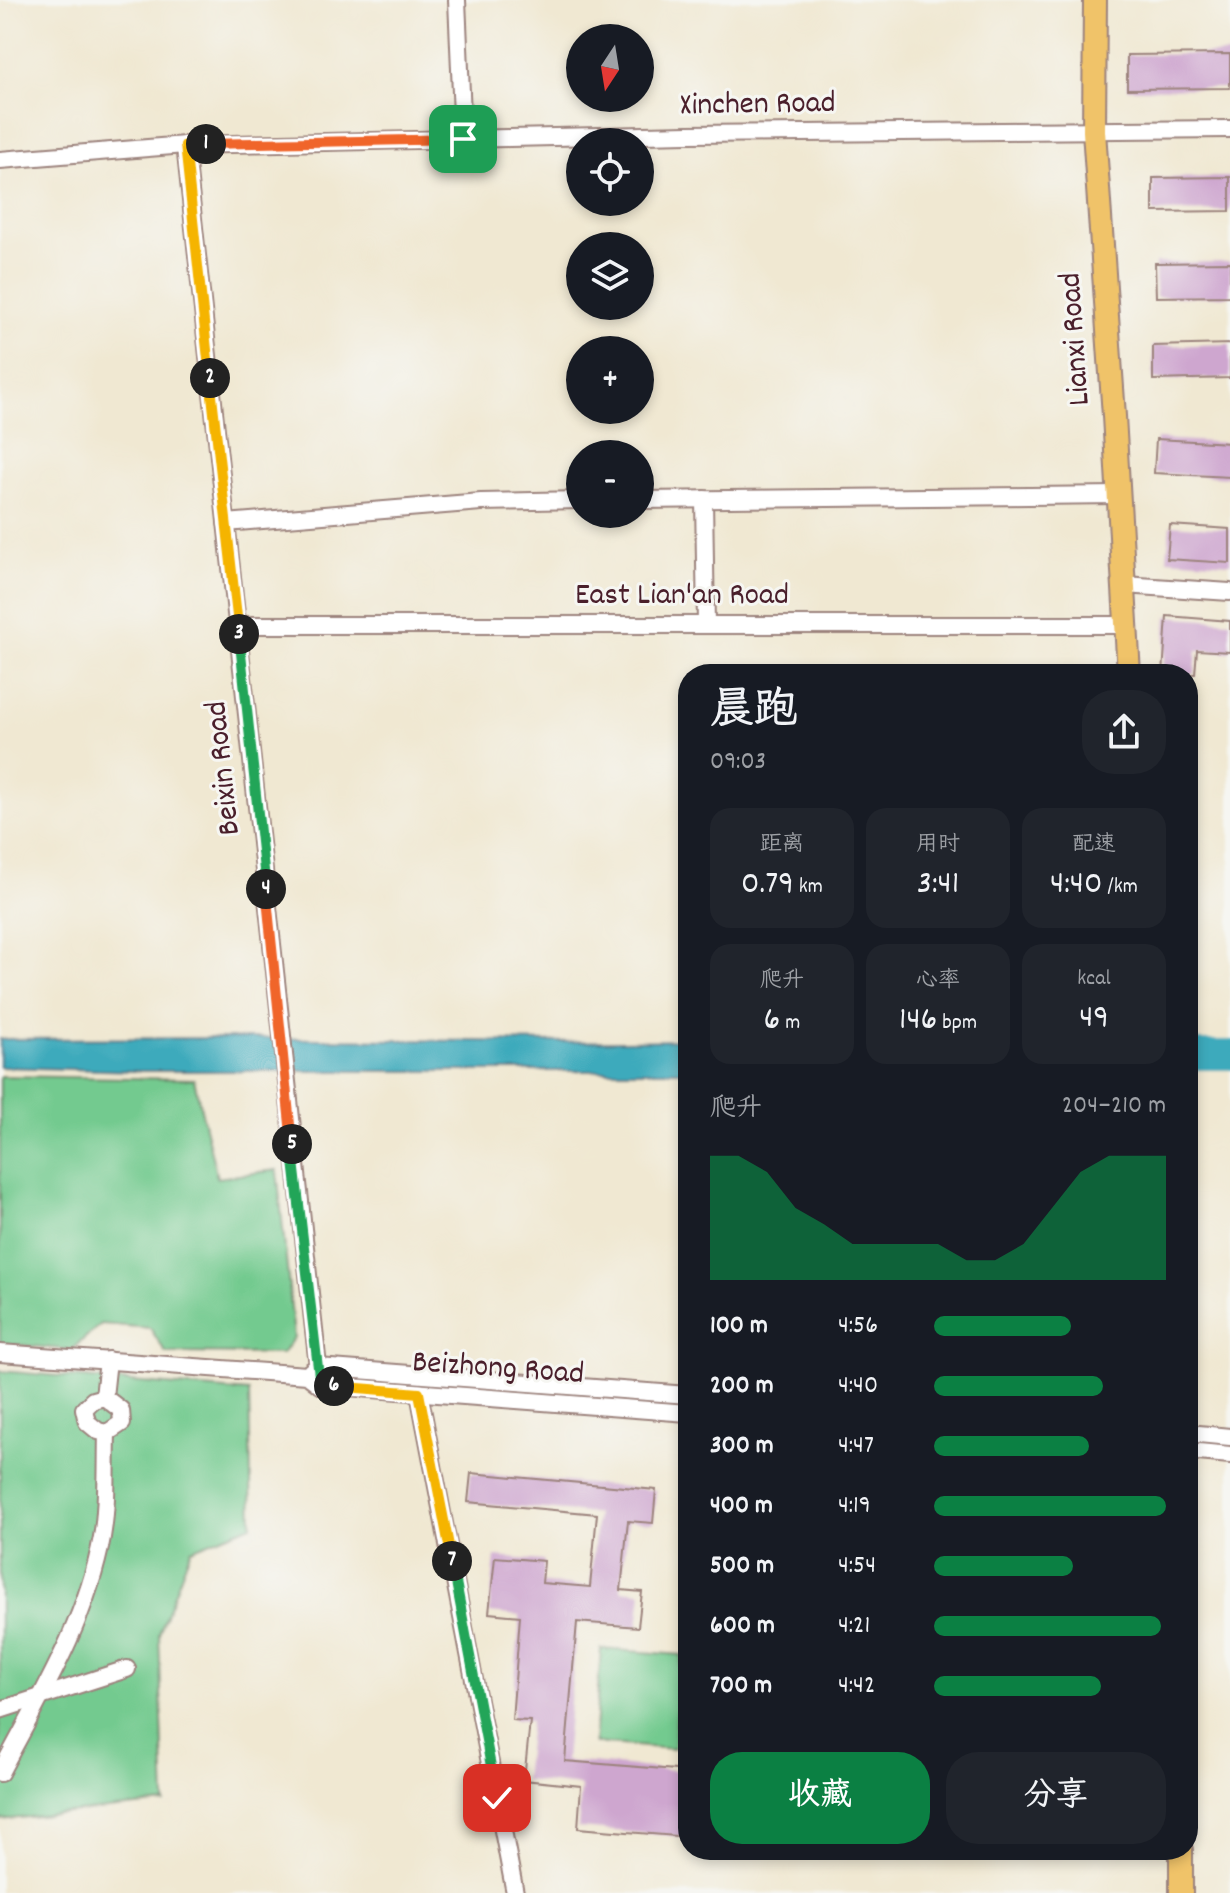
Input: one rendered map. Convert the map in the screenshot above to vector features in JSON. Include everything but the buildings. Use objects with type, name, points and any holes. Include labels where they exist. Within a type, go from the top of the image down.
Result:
[{"type":"main road","name":"Lianxi Road","points":[[1095,0],[1094,131],[1128,664]]},
{"type":"main road","points":[[1181,1860],[1181,1893]]},
{"type":"street","points":[[457,0],[463,139]]},
{"type":"street","name":"Xinchen Road","points":[[0,160],[185,145],[1230,129]]},
{"type":"street","name":"Beixin Road","points":[[185,145],[282,1029],[284,1077],[315,1376]]},
{"type":"street","points":[[654,500],[1118,495]]},
{"type":"street","points":[[704,499],[706,625]]},
{"type":"street","points":[[226,523],[481,502],[566,500]]},
{"type":"street","points":[[1124,585],[1230,592]]},
{"type":"street","name":"East Lian'an Road","points":[[238,625],[1126,625]]},
{"type":"street","name":"Beizhong Road","points":[[0,1353],[315,1376],[678,1394]]},
{"type":"street","points":[[0,1773],[85,1601],[102,1536],[107,1433],[98,1431],[87,1422],[84,1409],[93,1400],[104,1397],[108,1360]]},
{"type":"street","name":"Beizhong Road","points":[[315,1376],[419,1393],[678,1412]]},
{"type":"street","points":[[419,1393],[515,1893]]},
{"type":"street","points":[[1198,1434],[1230,1437]]},
{"type":"street","points":[[1198,1452],[1230,1455]]},
{"type":"street","points":[[0,1710],[127,1669]]},
{"type":"green space","points":[[0,1076],[194,1079],[217,1178],[277,1170],[294,1337],[282,1354],[166,1353],[150,1328],[101,1324],[71,1350],[0,1343]]},
{"type":"green space","points":[[0,1371],[249,1392],[252,1525],[191,1549],[159,1634],[165,1803],[0,1820]]},
{"type":"green space","points":[[601,1649],[678,1655],[674,1749],[594,1743]]},
{"type":"water","points":[[0,1039],[678,1040],[678,1071],[137,1071],[0,1067]]},
{"type":"water","points":[[1215,1043],[1230,1043],[1230,1069],[1217,1069],[1199,1055]]},
{"type":"waterway","points":[[1198,1055],[1230,1055]]},
{"type":"route","points":[[463,139],[185,145],[282,1029],[284,1077],[320,1385],[419,1393],[497,1798]]}]
